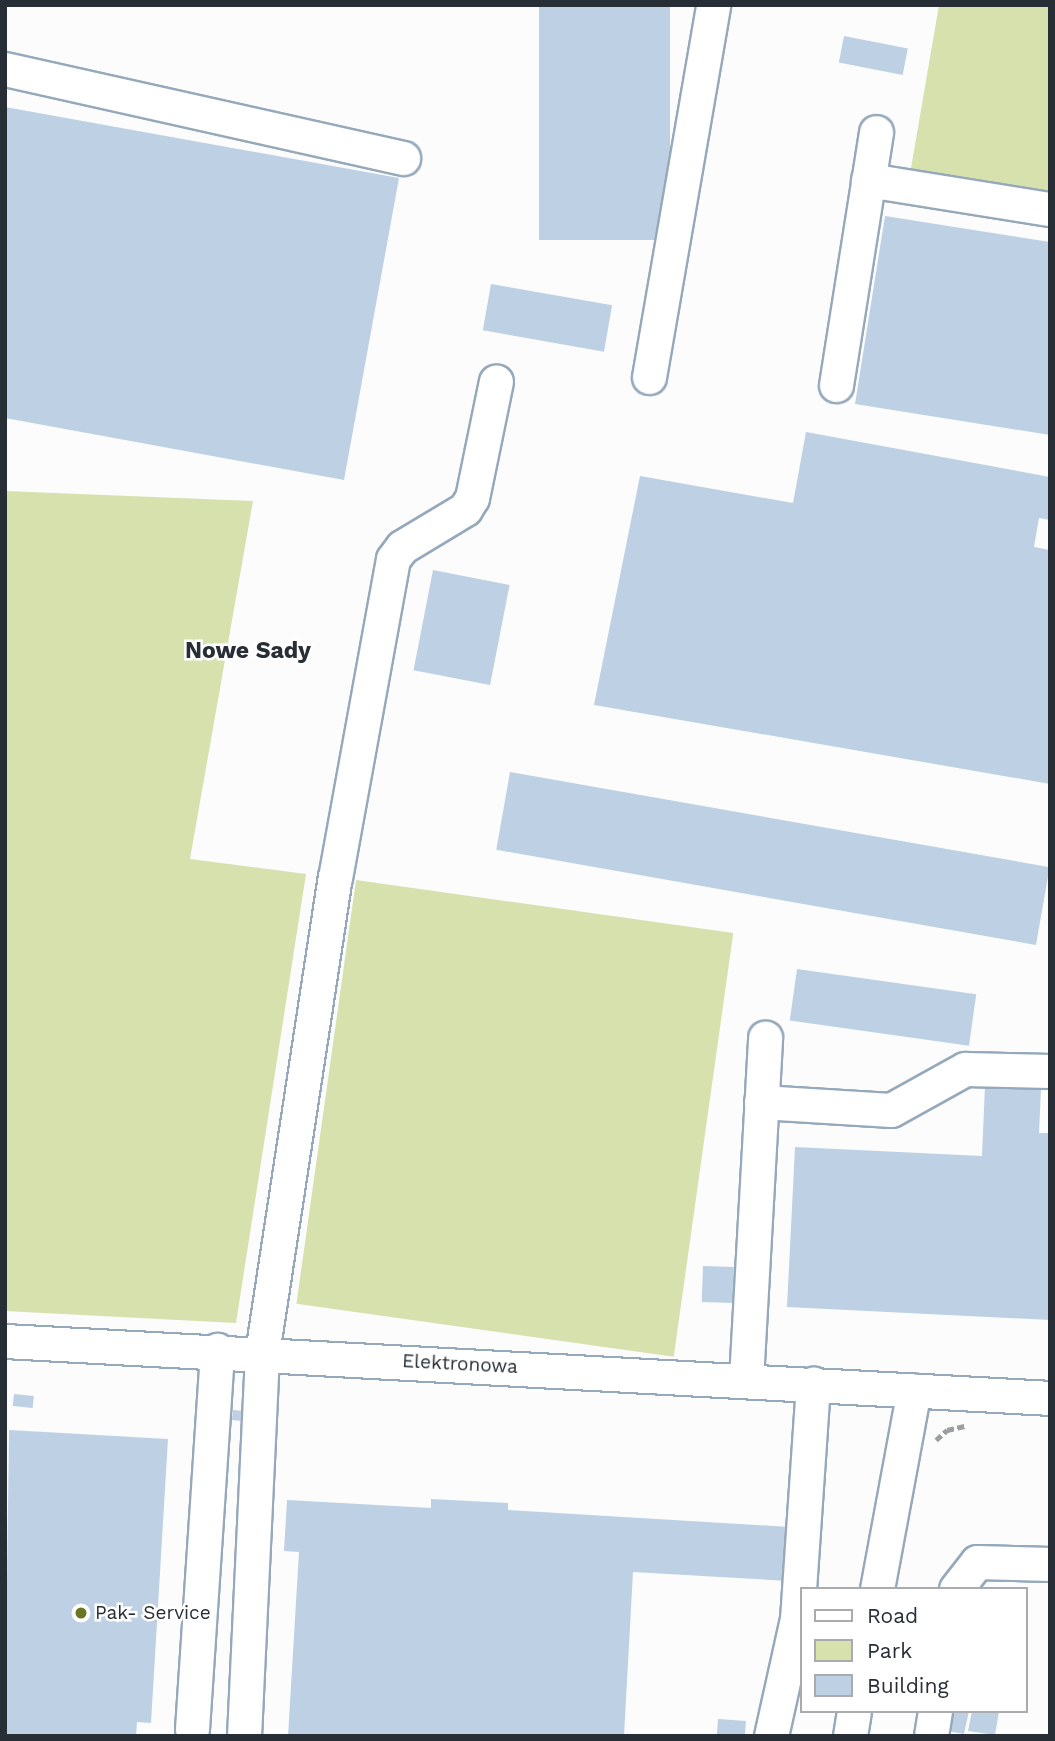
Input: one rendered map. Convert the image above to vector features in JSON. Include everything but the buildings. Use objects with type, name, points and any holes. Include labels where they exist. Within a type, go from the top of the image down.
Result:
[{"type":"street","points":[[649,377],[713,5]]},
{"type":"street","points":[[5,69],[403,158]]},
{"type":"street","points":[[836,385],[876,132]]},
{"type":"street","points":[[868,180],[1050,209]]},
{"type":"street","points":[[244,1736],[262,1353],[335,878],[393,559],[402,548],[465,509],[472,498],[496,381]]},
{"type":"street","points":[[746,1380],[765,1038]]},
{"type":"street","points":[[761,1102],[891,1110],[965,1069],[1050,1071]]},
{"type":"street","name":"Elektronowa","points":[[5,1341],[218,1350],[1050,1398]]},
{"type":"street","points":[[192,1729],[218,1350]]},
{"type":"street","points":[[771,1736],[797,1619],[813,1384]]},
{"type":"street","points":[[877,1587],[914,1390]]},
{"type":"street","points":[[958,1587],[977,1562],[1050,1564]]},
{"type":"street","points":[[850,1736],[855,1713]]},
{"type":"street","points":[[931,1736],[935,1713]]},
{"type":"path","points":[[933,1444],[947,1430],[969,1425]]},
{"type":"green space","points":[[939,5],[1050,5],[1050,196],[910,174]]},
{"type":"green space","points":[[5,491],[253,501],[190,859],[306,874],[236,1323],[5,1311]]},
{"type":"green space","points":[[356,880],[733,933],[674,1357],[296,1304]]},
{"type":"place","name":"Pak- Service","points":[[81,1613]]},
{"type":"district","name":"Nowe Sady","points":[[248,651]]}]
